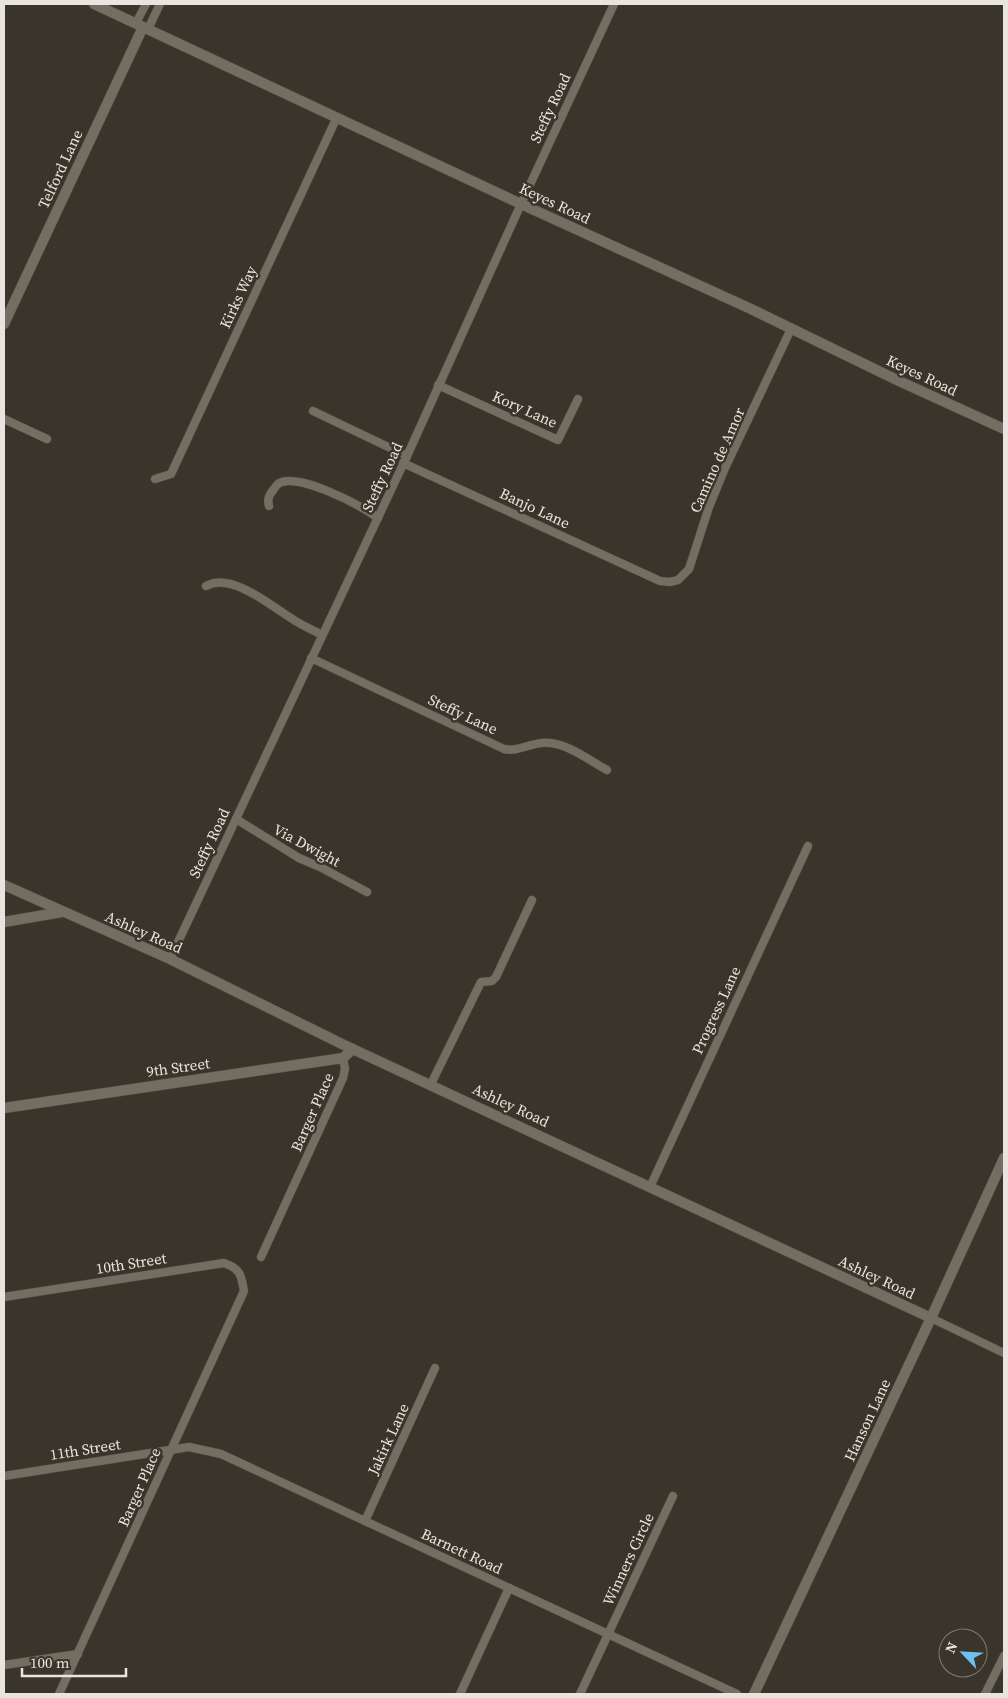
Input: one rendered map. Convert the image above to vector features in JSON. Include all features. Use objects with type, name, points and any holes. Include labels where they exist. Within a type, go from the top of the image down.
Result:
[{"type":"street","name":"Keyes Road","points":[[94,4],[1004,429]]},
{"type":"street","name":"Telford Lane","points":[[142,26],[146,4]]},
{"type":"street","name":"Telford Lane","points":[[4,324],[142,26],[160,4]]},
{"type":"street","name":"Steffy Road","points":[[170,959],[378,518],[614,4]]},
{"type":"street","name":"Kirks Way","points":[[155,480],[171,474],[337,117]]},
{"type":"street","name":"Camino de Amor","points":[[656,578],[660,581],[670,582],[678,580],[690,569],[709,507],[725,468],[791,329]]},
{"type":"street","name":"Kory Lane","points":[[438,385],[558,440],[578,399]]},
{"type":"street","name":"Banjo Lane","points":[[313,411],[405,459],[656,578]]},
{"type":"street","points":[[4,419],[47,439]]},
{"type":"street","points":[[269,506],[269,495],[278,483],[290,481],[323,489],[378,518]]},
{"type":"street","points":[[206,586],[212,583],[234,585],[322,635]]},
{"type":"street","name":"Steffy Lane","points":[[311,658],[504,748],[516,750],[534,744],[556,744],[606,770]]},
{"type":"street","name":"Via Dwight","points":[[236,819],[281,848],[367,892]]},
{"type":"street","name":"Progress Lane","points":[[650,1186],[808,846]]},
{"type":"street","name":"Ashley Road","points":[[4,885],[170,959],[353,1049],[650,1186],[1004,1353]]},
{"type":"street","points":[[431,1084],[481,982],[492,981],[496,977],[532,900]]},
{"type":"street","points":[[4,922],[62,912]]},
{"type":"street","points":[[343,1058],[353,1049]]},
{"type":"street","name":"9th Street","points":[[4,1108],[343,1058]]},
{"type":"street","name":"Barger Place","points":[[261,1257],[343,1078],[345,1069],[343,1058]]},
{"type":"street","name":"Hanson Lane","points":[[754,1694],[1004,1158]]},
{"type":"street","name":"10th Street","points":[[4,1297],[224,1263],[234,1266],[240,1273],[244,1291]]},
{"type":"street","name":"Barger Place","points":[[60,1694],[244,1291]]},
{"type":"street","name":"Jakirk Lane","points":[[365,1521],[436,1368]]},
{"type":"street","name":"Barnett Road","points":[[170,1450],[189,1447],[221,1454],[737,1694]]},
{"type":"street","name":"11th Street","points":[[4,1476],[170,1450]]},
{"type":"street","name":"Winners Circle","points":[[580,1694],[673,1496]]},
{"type":"street","points":[[460,1694],[510,1588]]},
{"type":"street","points":[[4,1665],[78,1654]]},
{"type":"street","points":[[985,1694],[1004,1656]]}]
